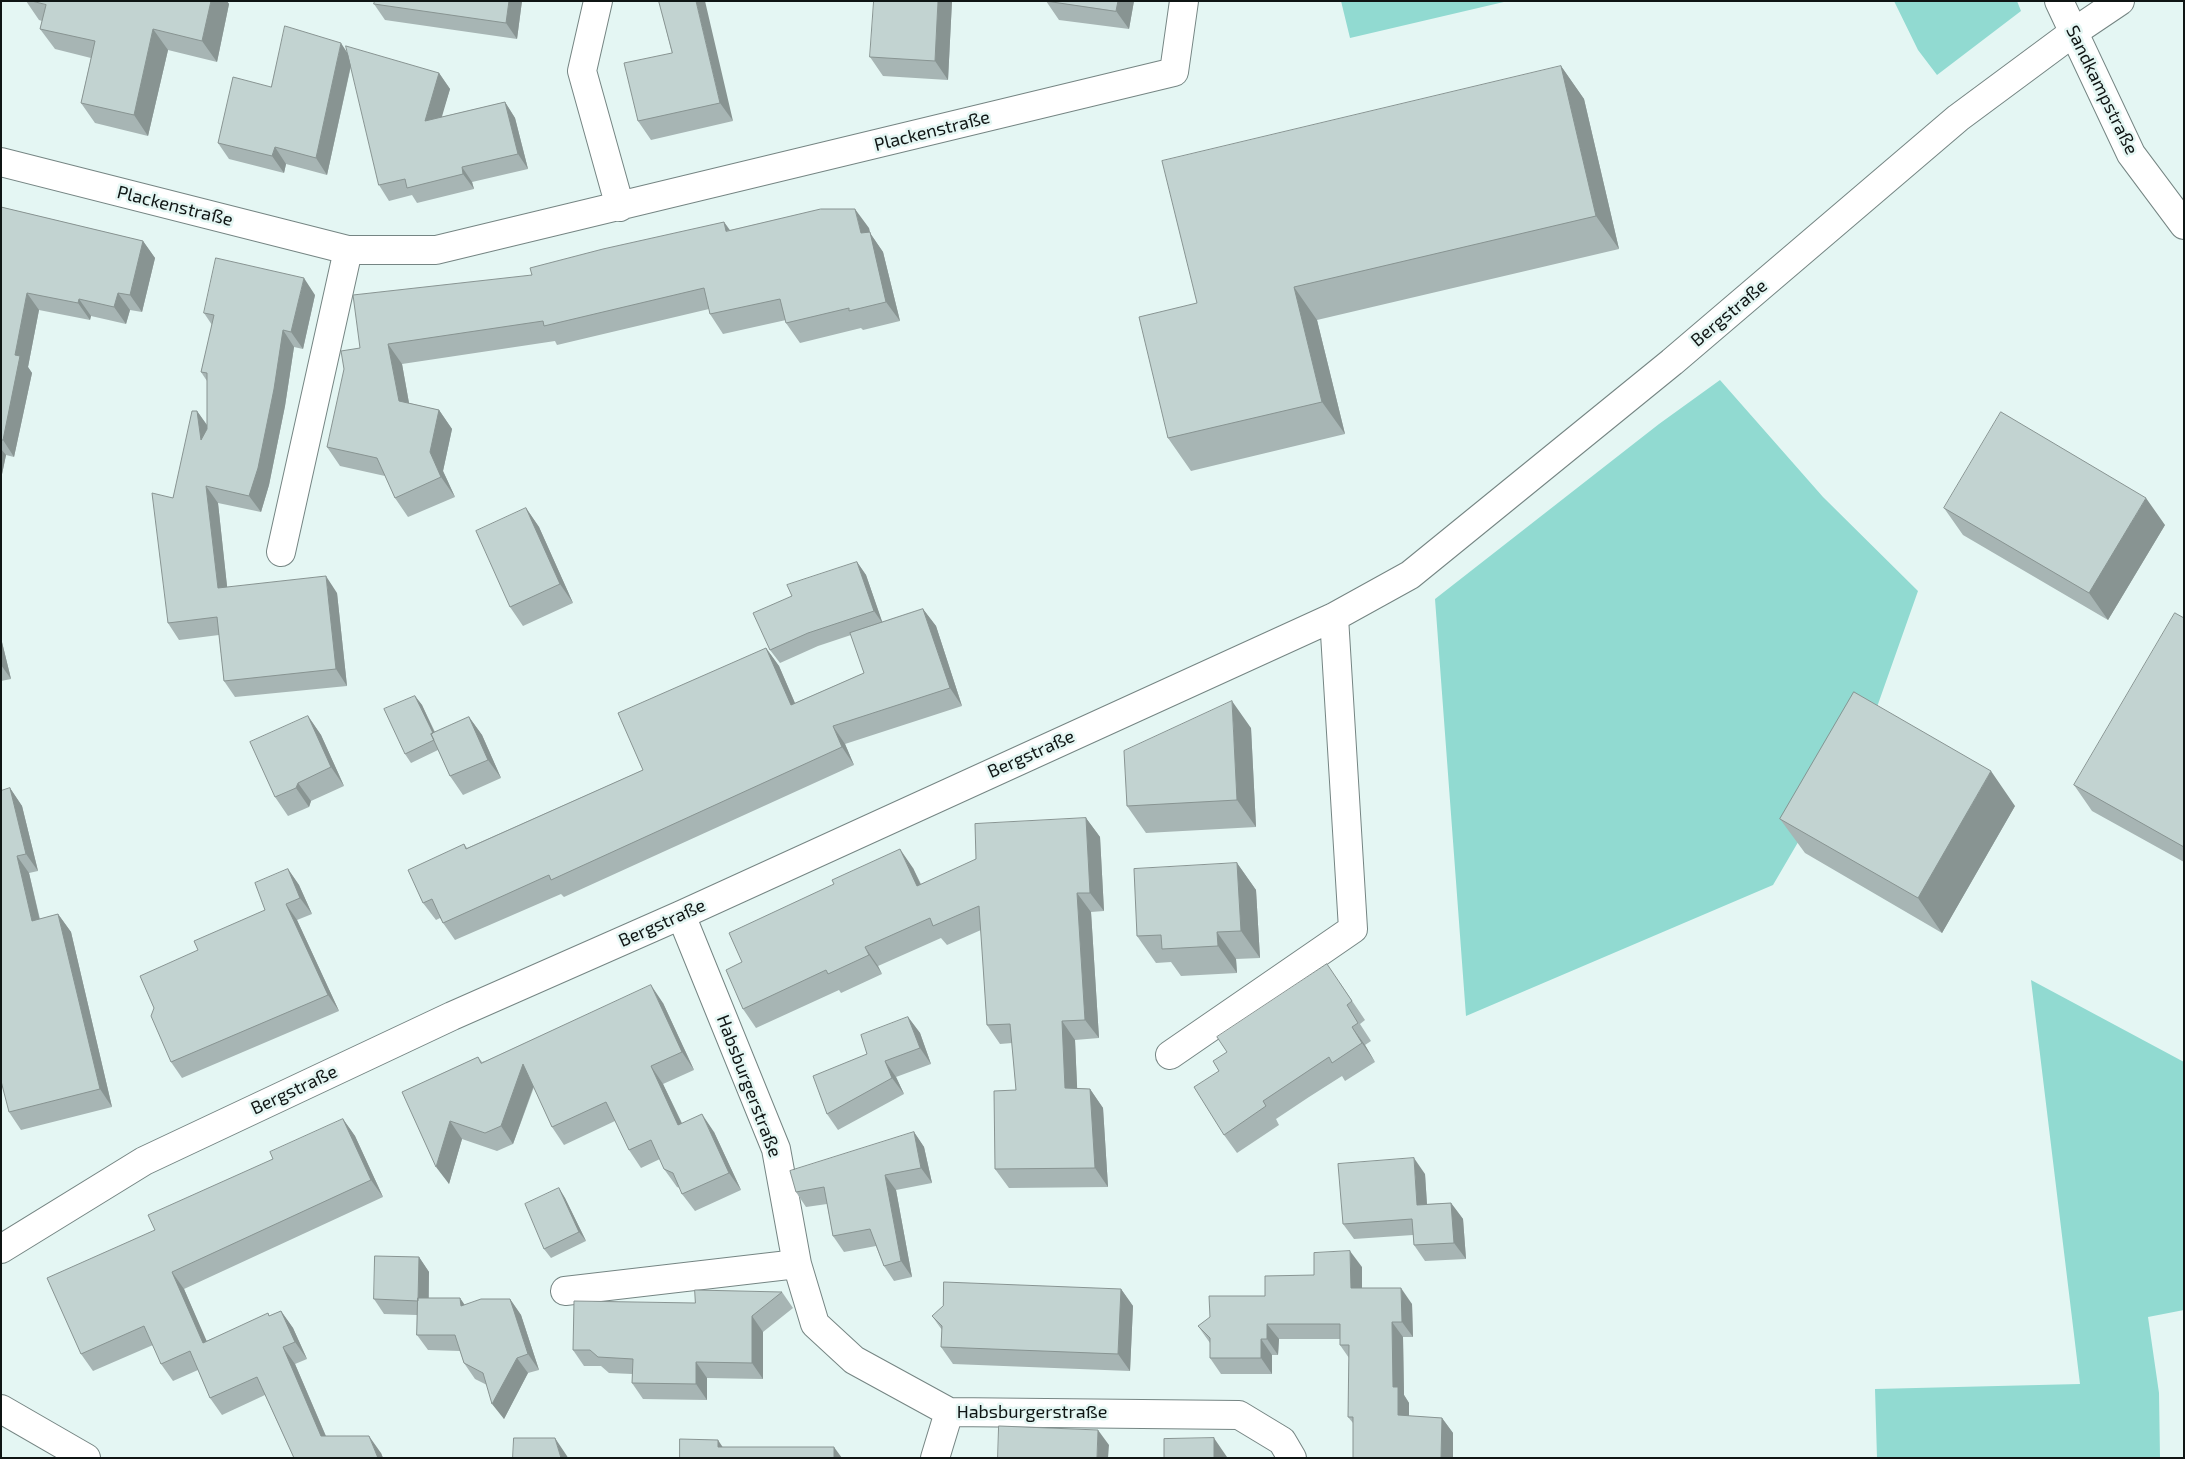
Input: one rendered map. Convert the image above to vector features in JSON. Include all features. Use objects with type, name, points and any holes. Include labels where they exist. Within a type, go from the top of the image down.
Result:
[{"type":"street","points":[[598,1],[582,71],[620,207]]},
{"type":"street","name":"Plackenstraße","points":[[1,162],[348,250],[436,250],[1174,72],[1184,1]]},
{"type":"street","name":"Sandkampstraße","points":[[2059,1],[2131,154],[2184,225]]},
{"type":"street","name":"Bergstraße","points":[[1,1249],[144,1161],[452,1016],[680,915],[1334,617],[1410,575],[1672,362],[1958,118],[2074,32],[2120,1]]},
{"type":"street","points":[[281,552],[348,250]]},
{"type":"street","points":[[1170,1055],[1353,929],[1334,617]]},
{"type":"street","name":"Habsburgerstraße","points":[[680,915],[776,1149],[797,1264],[815,1324],[854,1360],[949,1412],[1239,1415],[1282,1441],[1292,1458]]},
{"type":"street","points":[[565,1291],[797,1264]]},
{"type":"street","points":[[1,1409],[86,1458]]},
{"type":"street","points":[[935,1458],[949,1412]]},
{"type":"shaded area","points":[[1341,1],[1508,1],[1350,38]]},
{"type":"shaded area","points":[[1894,1],[2017,1],[2021,11],[1937,75],[1918,50]]},
{"type":"shaded area","points":[[1720,380],[1823,497],[1918,591],[1877,707],[1773,885],[1466,1016],[1435,599],[1659,424]]},
{"type":"shaded area","points":[[2031,980],[2184,1062],[2184,1310],[2148,1317],[2159,1393],[2160,1458],[1877,1458],[1875,1389],[2080,1384]]},
{"type":"building","points":[[32,1],[211,1],[202,41],[153,29],[134,115],[81,103],[95,41],[40,29],[46,5]]},
{"type":"building","points":[[375,1],[509,1],[506,23],[374,4]]},
{"type":"building","points":[[659,1],[696,1],[720,103],[638,121],[624,63],[672,53]]},
{"type":"building","points":[[874,1],[938,1],[935,61],[870,57]]},
{"type":"building","points":[[1046,1],[1118,1],[1116,11]]},
{"type":"building","points":[[285,26],[341,43],[316,158],[275,147],[272,156],[218,143],[233,77],[271,87]]},
{"type":"building","points":[[346,46],[439,73],[425,121],[505,102],[518,154],[462,167],[463,174],[407,188],[405,179],[379,185]]},
{"type":"building","points":[[1561,66],[1596,216],[1294,287],[1322,402],[1168,438],[1139,317],[1197,303],[1162,161]]},
{"type":"building","points":[[1,207],[143,241],[130,295],[118,293],[114,307],[79,299],[78,303],[27,293],[15,355],[20,356],[3,440],[1,440]]},
{"type":"building","points":[[821,209],[855,209],[861,233],[870,232],[886,302],[849,311],[849,308],[786,323],[780,299],[710,314],[704,288],[544,326],[543,321],[388,344],[399,401],[439,410],[430,452],[441,477],[395,498],[377,458],[327,447],[344,369],[341,351],[360,348],[353,295],[532,275],[530,268],[603,249],[724,222],[726,231]]},
{"type":"building","points":[[216,258],[304,278],[291,332],[283,330],[274,389],[258,468],[249,496],[206,486],[218,588],[326,576],[336,669],[224,681],[217,617],[168,623],[152,493],[173,498],[192,411],[197,411],[201,440],[207,429],[207,373],[201,372],[214,315],[204,313]]},
{"type":"building","points":[[2001,412],[2146,498],[2089,593],[1944,508]]},
{"type":"building","points":[[526,508],[560,584],[510,607],[476,531]]},
{"type":"building","points":[[857,562],[874,611],[808,633],[770,650],[753,613],[792,596],[787,585]]},
{"type":"building","points":[[923,609],[950,688],[833,726],[842,747],[551,880],[549,875],[443,923],[432,899],[423,903],[408,870],[464,844],[466,849],[643,770],[618,713],[766,648],[791,705],[864,673],[850,633]]},
{"type":"building","points":[[2175,613],[2184,618],[2184,847],[2074,785]]},
{"type":"building","points":[[1854,692],[1991,771],[1918,898],[1780,819]]},
{"type":"building","points":[[415,696],[433,733],[431,734],[434,740],[405,754],[384,709]]},
{"type":"building","points":[[1232,701],[1237,800],[1127,806],[1124,751]]},
{"type":"building","points":[[308,716],[331,767],[298,783],[296,788],[275,797],[250,742]]},
{"type":"building","points":[[469,717],[488,760],[450,776],[431,734]]},
{"type":"building","points":[[10,788],[26,854],[17,856],[32,921],[58,914],[100,1089],[9,1112],[1,1081],[1,791]]},
{"type":"building","points":[[1086,818],[1090,893],[1077,893],[1085,1020],[1062,1021],[1065,1088],[1090,1089],[1095,1168],[995,1169],[994,1091],[1016,1090],[1010,1024],[987,1025],[979,906],[933,926],[930,918],[865,947],[869,955],[828,974],[826,970],[743,1009],[726,970],[742,962],[729,933],[834,884],[832,880],[900,849],[917,886],[976,859],[975,824]]},
{"type":"building","points":[[1237,863],[1241,931],[1217,932],[1218,946],[1162,949],[1161,935],[1137,936],[1134,869]]},
{"type":"building","points":[[288,869],[300,898],[286,904],[328,995],[171,1062],[151,1016],[154,1008],[140,976],[198,950],[194,941],[265,910],[255,883]]},
{"type":"building","points":[[1327,964],[1352,1001],[1347,1005],[1358,1023],[1352,1027],[1362,1043],[1332,1063],[1329,1057],[1263,1101],[1266,1106],[1224,1135],[1194,1087],[1219,1071],[1213,1061],[1227,1052],[1217,1037]]},
{"type":"building","points":[[651,985],[682,1052],[651,1066],[678,1125],[702,1114],[729,1173],[682,1194],[673,1173],[664,1169],[651,1140],[629,1150],[606,1102],[552,1127],[523,1064],[501,1126],[485,1133],[450,1121],[436,1167],[402,1092],[478,1057],[481,1063]]},
{"type":"building","points":[[908,1017],[920,1048],[885,1061],[892,1078],[827,1114],[813,1076],[867,1054],[861,1035]]},
{"type":"building","points":[[343,1119],[371,1180],[172,1272],[203,1343],[268,1313],[269,1316],[281,1311],[295,1342],[283,1347],[321,1436],[369,1436],[378,1458],[294,1458],[257,1377],[210,1398],[190,1351],[161,1364],[144,1326],[81,1354],[47,1278],[155,1230],[148,1215],[273,1159],[270,1152]]},
{"type":"building","points":[[914,1132],[921,1168],[885,1175],[901,1261],[884,1266],[870,1229],[833,1236],[824,1187],[796,1192],[790,1171]]},
{"type":"building","points":[[1414,1158],[1417,1205],[1451,1203],[1454,1243],[1414,1245],[1412,1219],[1343,1224],[1338,1164]]},
{"type":"building","points":[[559,1188],[579,1232],[544,1249],[525,1204]]},
{"type":"building","points":[[1350,1251],[1351,1288],[1401,1288],[1402,1322],[1392,1322],[1393,1387],[1398,1387],[1398,1415],[1442,1418],[1441,1458],[1353,1458],[1353,1417],[1348,1417],[1349,1345],[1340,1345],[1340,1324],[1267,1324],[1267,1339],[1261,1339],[1261,1358],[1210,1358],[1210,1338],[1198,1326],[1210,1317],[1209,1296],[1265,1296],[1265,1276],[1314,1275],[1314,1253]]},
{"type":"building","points":[[375,1256],[419,1257],[418,1301],[374,1299]]},
{"type":"building","points":[[944,1282],[1121,1289],[1118,1354],[941,1347],[942,1326],[932,1316],[943,1306]]},
{"type":"building","points":[[695,1290],[782,1292],[752,1316],[752,1363],[696,1362],[696,1384],[632,1383],[633,1359],[598,1357],[590,1350],[573,1350],[574,1301],[695,1303]]},
{"type":"building","points":[[418,1298],[460,1298],[461,1306],[481,1299],[510,1299],[528,1354],[517,1358],[492,1404],[483,1373],[464,1363],[455,1335],[417,1335]]},
{"type":"building","points":[[999,1426],[1098,1430],[1097,1458],[998,1458]]},
{"type":"building","points":[[514,1438],[555,1438],[561,1458],[513,1458]]},
{"type":"building","points":[[1214,1438],[1214,1458],[1164,1458],[1164,1439]]},
{"type":"building","points":[[680,1439],[718,1440],[718,1447],[834,1447],[834,1458],[680,1458]]}]
